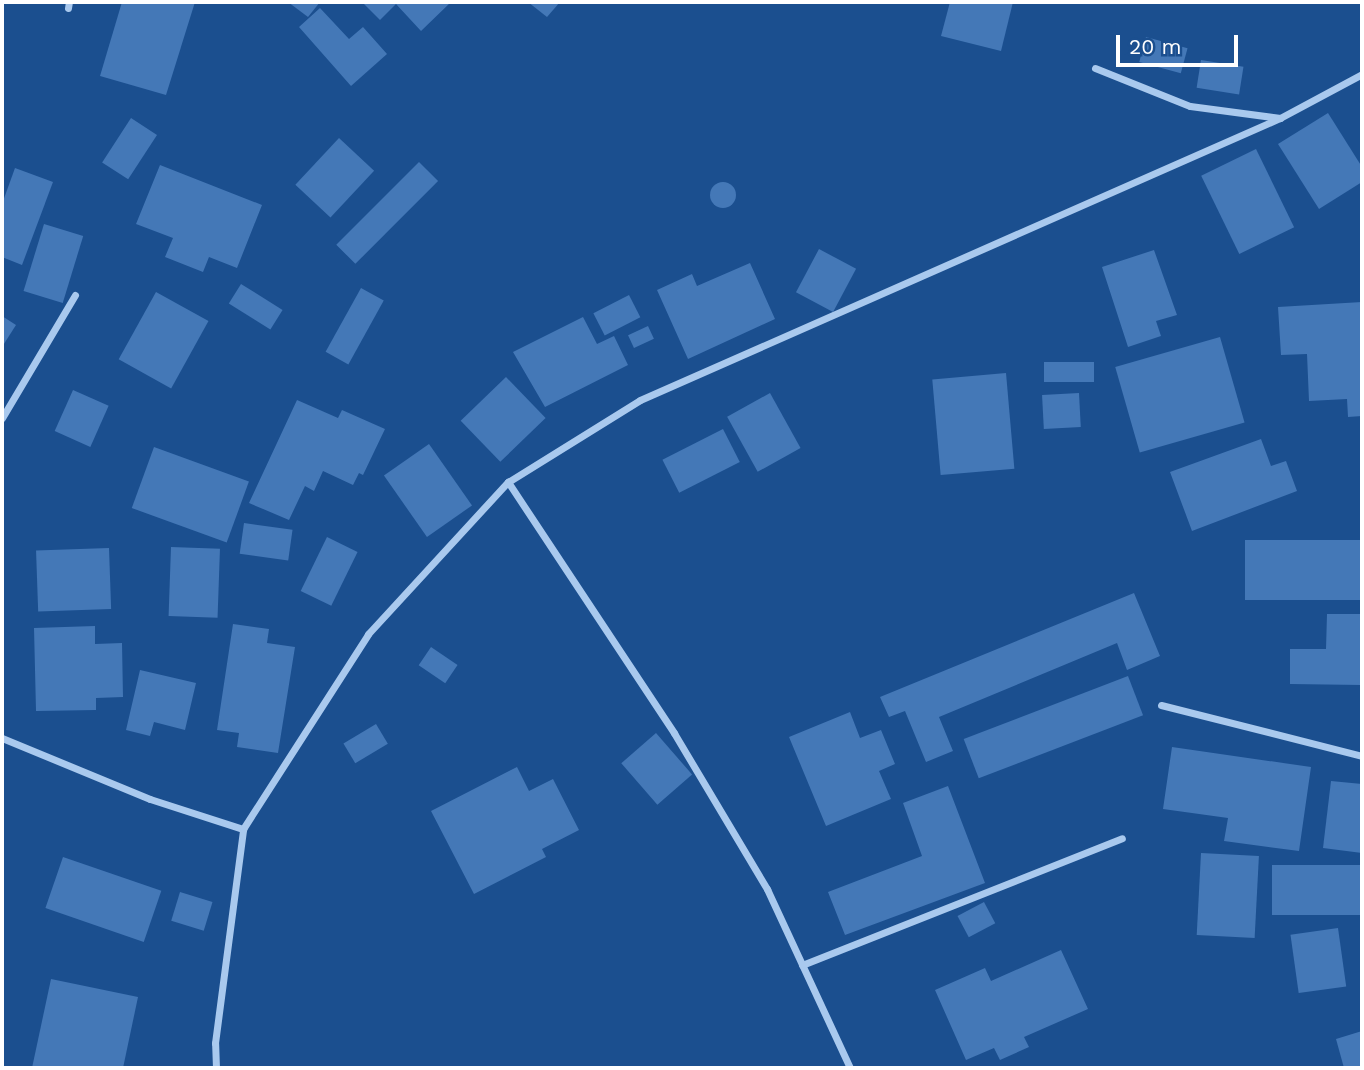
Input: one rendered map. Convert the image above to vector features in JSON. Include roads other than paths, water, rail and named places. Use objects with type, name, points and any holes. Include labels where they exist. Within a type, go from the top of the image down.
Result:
[{"type":"street","points":[[1095,68],[1190,106],[1280,118]]},
{"type":"street","points":[[216,1068],[215,1043],[243,830],[368,635],[508,482],[640,400],[1280,118],[1362,74]]},
{"type":"street","points":[[2,418],[75,295]]},
{"type":"street","points":[[508,482],[674,733],[766,889],[850,1068]]},
{"type":"street","points":[[1161,705],[1362,757]]},
{"type":"street","points":[[2,738],[150,799],[243,830]]},
{"type":"street","points":[[802,965],[1122,838]]}]
